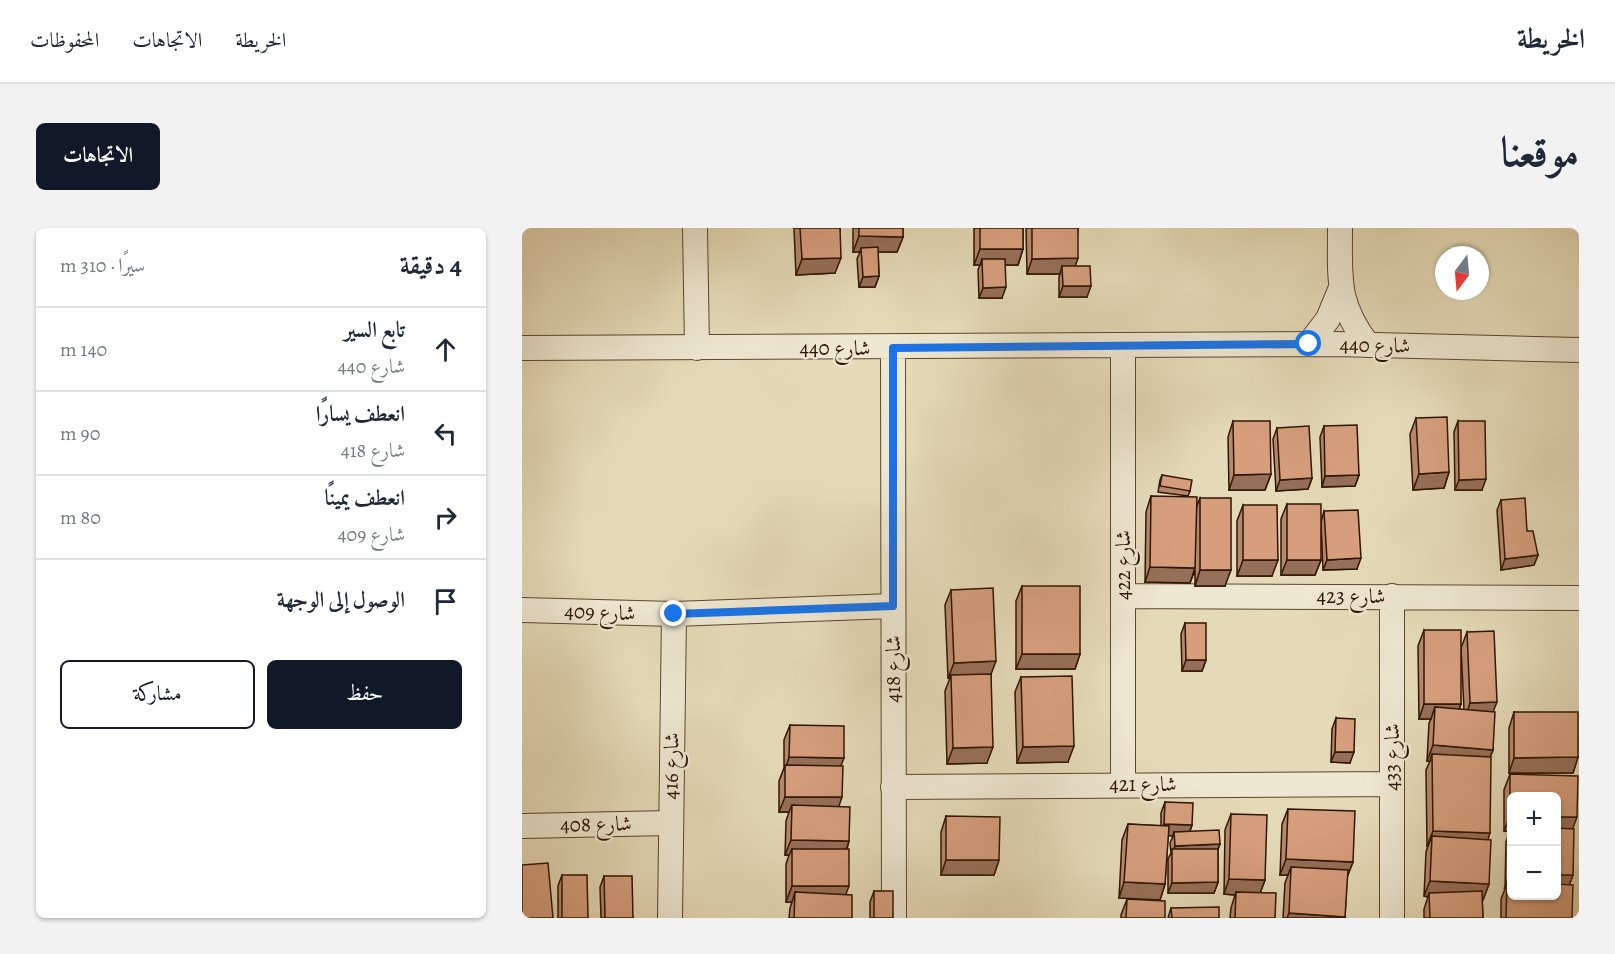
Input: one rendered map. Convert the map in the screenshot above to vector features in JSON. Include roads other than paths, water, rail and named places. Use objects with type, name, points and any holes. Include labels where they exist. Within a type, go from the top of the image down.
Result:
[{"type":"street","points":[[695,228],[697,348]]},
{"type":"street","points":[[1340,228],[1340,291],[1351,320],[1368,345]]},
{"type":"street","points":[[1309,344],[1328,320],[1340,291]]},
{"type":"street","name":"شارع 440","points":[[522,348],[893,348],[1309,344],[1579,350]]},
{"type":"street","name":"شارع 422","points":[[1122,346],[1123,784]]},
{"type":"street","name":"شارع 418","points":[[893,348],[894,918]]},
{"type":"street","name":"شارع 423","points":[[1123,596],[1579,598]]},
{"type":"street","name":"شارع 433","points":[[1392,596],[1392,918]]},
{"type":"street","name":"شارع 409","points":[[522,610],[674,614],[893,606]]},
{"type":"street","name":"شارع 416","points":[[670,918],[674,614]]},
{"type":"street","name":"شارع 421","points":[[893,787],[1392,784]]},
{"type":"street","name":"شارع 408","points":[[522,826],[670,823]]}]
